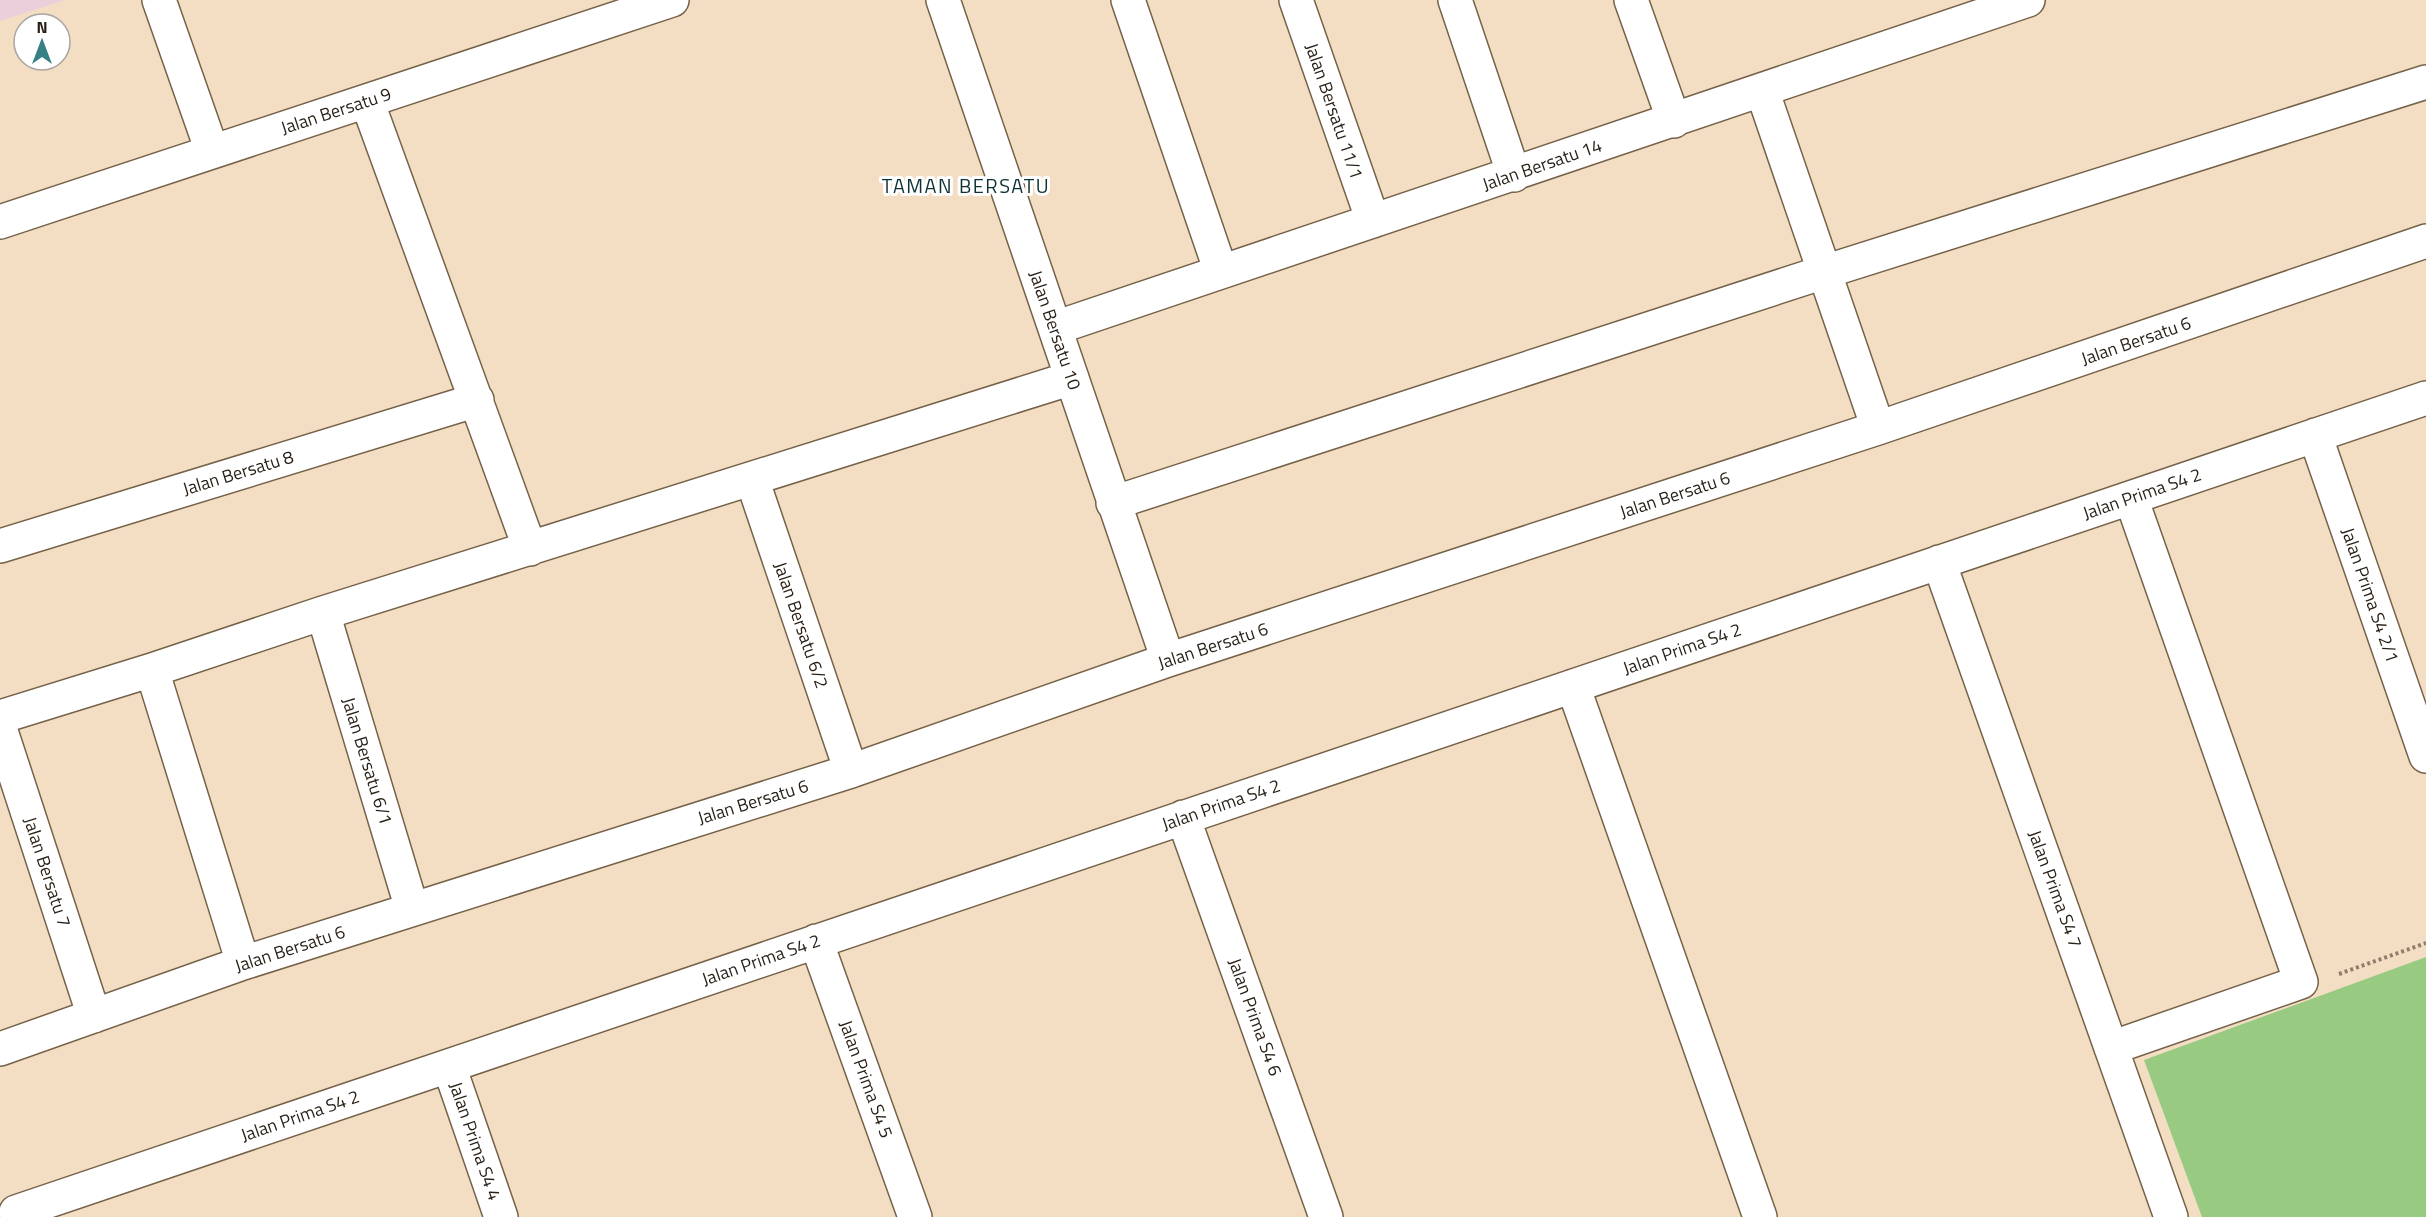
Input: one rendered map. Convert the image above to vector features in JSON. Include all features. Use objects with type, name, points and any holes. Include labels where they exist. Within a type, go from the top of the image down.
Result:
[{"type":"street","points":[[159,0],[212,151]]},
{"type":"street","name":"Jalan Bersatu 9","points":[[0,222],[672,0]]},
{"type":"street","name":"Jalan Bersatu 10","points":[[943,0],[1168,660]]},
{"type":"street","points":[[1128,0],[1221,272]]},
{"type":"street","name":"Jalan Bersatu 11/1","points":[[1296,0],[1373,221]]},
{"type":"street","points":[[1455,0],[1514,175]]},
{"type":"street","points":[[1631,0],[1674,121]]},
{"type":"street","name":"Jalan Bersatu 14","points":[[1055,328],[2028,0]]},
{"type":"street","points":[[1113,503],[1824,272],[2426,82]]},
{"type":"street","points":[[1762,90],[1878,428]]},
{"type":"street","points":[[367,101],[530,549]]},
{"type":"street","name":"Jalan Bersatu 6","points":[[0,1049],[243,963],[851,771],[1168,660],[1878,428],[2426,241]]},
{"type":"street","points":[[0,717],[1072,378]]},
{"type":"street","name":"Jalan Prima S4 2","points":[[16,1212],[2426,398]]},
{"type":"street","name":"Jalan Bersatu 8","points":[[0,546],[477,400]]},
{"type":"street","name":"Jalan Prima S4 2/1","points":[[2315,435],[2426,756]]},
{"type":"street","name":"Jalan Bersatu 6/2","points":[[752,479],[851,771]]},
{"type":"street","points":[[2111,1048],[2301,982],[2131,498]]},
{"type":"street","name":"Jalan Prima S4 7","points":[[1939,562],[2171,1217]]},
{"type":"street","name":"Jalan Bersatu 6/1","points":[[323,613],[412,909]]},
{"type":"street","points":[[152,670],[243,963]]},
{"type":"street","points":[[1573,686],[1760,1217]]},
{"type":"street","name":"Jalan Bersatu 7","points":[[0,728],[94,1016]]},
{"type":"street","name":"Jalan Prima S4 6","points":[[1183,818],[1326,1217]]},
{"type":"street","name":"Jalan Prima S4 5","points":[[816,941],[915,1217]]},
{"type":"street","name":"Jalan Prima S4 4","points":[[449,1066],[501,1217]]},
{"type":"path","points":[[2301,982],[2315,983],[2426,943]]},
{"type":"shaded area","points":[[0,0],[65,0],[28,12],[12,12],[12,17],[0,21]]},
{"type":"green space","points":[[2426,957],[2426,1217],[2202,1217],[2144,1060]]},
{"type":"district","name":"TAMAN BERSATU","points":[[966,186]]}]
